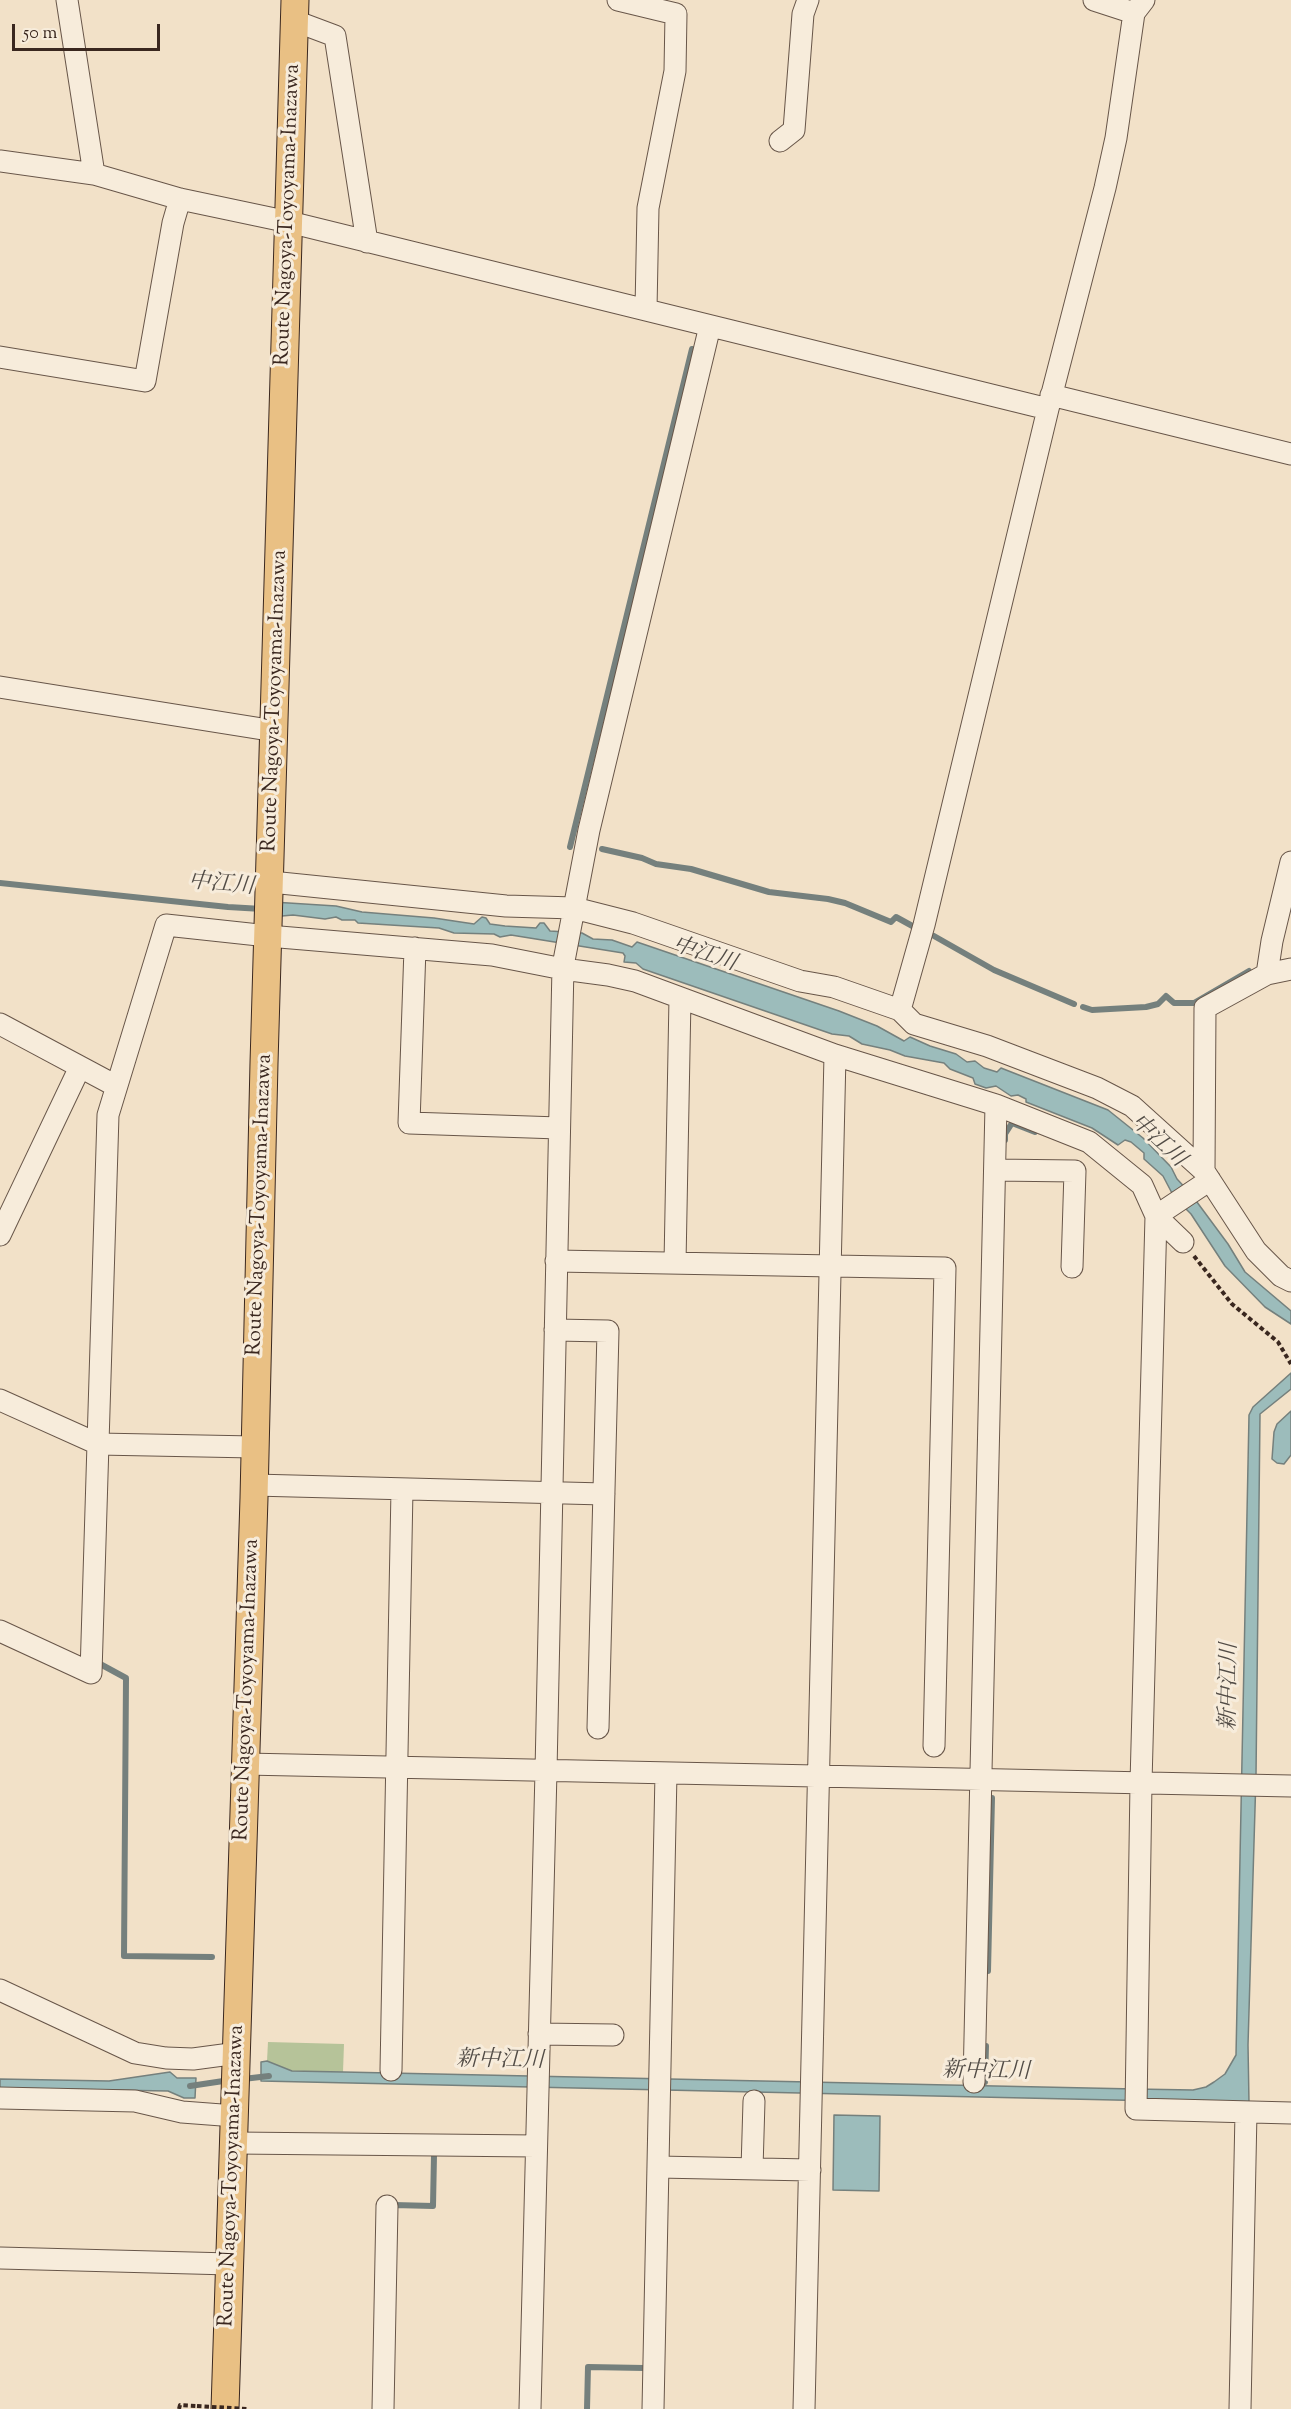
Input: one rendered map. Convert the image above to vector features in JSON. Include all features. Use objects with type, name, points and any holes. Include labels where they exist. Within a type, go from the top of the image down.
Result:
[{"type":"main road","name":"Route Nagoya-Toyoyama-Inazawa","points":[[225,2409],[238,2057],[295,10]]},
{"type":"street","points":[[66,0],[94,174]]},
{"type":"street","points":[[618,0],[676,14],[675,70],[648,208],[646,309]]},
{"type":"street","points":[[780,141],[794,130],[803,14],[808,0]]},
{"type":"street","points":[[900,1010],[924,925],[1049,402],[1114,148],[1139,7],[1094,0]]},
{"type":"street","points":[[295,10],[335,36],[367,242]]},
{"type":"street","points":[[0,161],[94,174],[180,199],[289,222],[710,326],[1291,454]]},
{"type":"street","points":[[0,357],[145,381],[173,224],[180,199]]},
{"type":"street","points":[[530,2409],[563,968],[589,830],[710,326]]},
{"type":"street","points":[[0,687],[275,731]]},
{"type":"street","points":[[1267,974],[1272,940],[1291,862]]},
{"type":"street","points":[[270,884],[573,913],[633,923],[800,981],[834,987],[900,1010],[914,1024],[987,1046],[1097,1088],[1132,1106],[1206,1178],[1256,1251],[1281,1276],[1291,1281]]},
{"type":"street","points":[[0,1631],[92,1673],[108,1115],[166,925],[492,955],[635,981],[835,1055],[996,1105],[1089,1142],[1142,1185],[1160,1214],[1183,1242]]},
{"type":"street","points":[[415,948],[409,1123],[559,1128]]},
{"type":"street","points":[[1206,1178],[1205,1008],[1267,974],[1291,969]]},
{"type":"street","points":[[675,1263],[680,998]]},
{"type":"street","points":[[0,1024],[116,1086]]},
{"type":"street","points":[[804,2409],[835,1055]]},
{"type":"street","points":[[0,1235],[80,1067]]},
{"type":"street","points":[[974,2082],[996,1105]]},
{"type":"street","points":[[995,1170],[1075,1172],[1072,1267]]},
{"type":"street","points":[[1160,1214],[1206,1178]]},
{"type":"street","points":[[1160,1214],[1141,1783],[1136,2109],[1291,2113]]},
{"type":"street","points":[[556,1261],[945,1268],[934,1746]]},
{"type":"street","points":[[555,1330],[608,1331],[598,1728]]},
{"type":"street","points":[[0,1400],[98,1444],[254,1447]]},
{"type":"street","points":[[254,1485],[604,1494]]},
{"type":"street","points":[[391,2070],[402,1489]]},
{"type":"street","points":[[245,1764],[1291,1786]]},
{"type":"street","points":[[653,2409],[666,1773]]},
{"type":"street","points":[[0,1990],[135,2053],[166,2058],[238,2057]]},
{"type":"street","points":[[539,2034],[613,2035]]},
{"type":"street","points":[[0,2098],[135,2101],[182,2112],[236,2107]]},
{"type":"street","points":[[752,2169],[754,2101]]},
{"type":"street","points":[[1240,2409],[1246,2112]]},
{"type":"street","points":[[235,2143],[536,2145]]},
{"type":"street","points":[[658,2167],[810,2170]]},
{"type":"street","points":[[383,2409],[387,2206]]},
{"type":"street","points":[[0,2258],[230,2264]]},
{"type":"path","points":[[1183,1242],[1232,1304],[1278,1342],[1291,1364]]},
{"type":"path","points":[[179,2409],[180,2405],[248,2409]]},
{"type":"green space","points":[[268,2042],[344,2044],[343,2072],[291,2071],[267,2061]]},
{"type":"water","points":[[273,902],[336,906],[362,912],[474,924],[482,917],[486,918],[490,924],[505,926],[536,928],[540,923],[544,923],[550,931],[582,933],[593,939],[612,940],[632,947],[637,942],[839,1011],[877,1026],[904,1041],[910,1037],[956,1054],[967,1062],[975,1061],[984,1068],[997,1072],[1001,1068],[1108,1110],[1143,1138],[1171,1167],[1177,1179],[1228,1244],[1245,1272],[1291,1311],[1291,1324],[1265,1307],[1225,1266],[1191,1214],[1174,1197],[1163,1176],[1144,1159],[1144,1153],[1131,1142],[1125,1140],[1118,1145],[1092,1128],[1026,1102],[1026,1099],[1018,1095],[1011,1096],[996,1086],[986,1088],[975,1084],[973,1078],[950,1069],[944,1063],[905,1056],[862,1044],[849,1036],[832,1034],[643,969],[636,963],[624,962],[623,953],[511,935],[500,937],[494,934],[454,933],[439,928],[358,923],[355,920],[342,920],[336,917],[325,919],[293,915],[271,917]]},
{"type":"water","points":[[1291,1373],[1291,1389],[1260,1414],[1256,1775],[1248,2045],[1249,2103],[261,2081],[261,2062],[267,2061],[292,2071],[1193,2090],[1206,2087],[1214,2082],[1225,2074],[1236,2055],[1249,1415],[1253,1407]]},
{"type":"water","points":[[1291,1411],[1291,1455],[1284,1464],[1277,1463],[1272,1459],[1274,1432],[1277,1424]]},
{"type":"water","points":[[170,2072],[177,2078],[196,2078],[195,2098],[184,2098],[168,2091],[0,2088],[0,2079],[109,2081]]},
{"type":"water","points":[[834,2115],[880,2116],[879,2191],[833,2190]]},
{"type":"waterway","points":[[570,847],[692,349]]},
{"type":"waterway","points":[[602,849],[642,858],[656,864],[691,869],[769,892],[845,903],[891,922],[896,917],[916,928]]},
{"type":"waterway","name":"中江川","points":[[0,883],[262,909]]},
{"type":"waterway","points":[[934,936],[994,970],[1074,1004]]},
{"type":"waterway","points":[[1083,1007],[1092,1010],[1146,1007],[1158,1004],[1166,996],[1174,1003],[1194,1003],[1249,971]]},
{"type":"waterway","points":[[1005,1140],[1005,1134],[1012,1123],[1035,1132]]},
{"type":"waterway","points":[[102,1665],[126,1678],[124,1956],[212,1957]]},
{"type":"waterway","points":[[988,1971],[992,1798]]},
{"type":"waterway","points":[[985,2082],[986,2046]]},
{"type":"waterway","name":"新中江川","points":[[243,2079],[269,2076]]},
{"type":"waterway","name":"新中江川","points":[[190,2086],[230,2080]]},
{"type":"waterway","points":[[394,2208],[394,2205],[433,2206],[434,2155]]},
{"type":"waterway","points":[[587,2409],[588,2367],[644,2368]]}]
